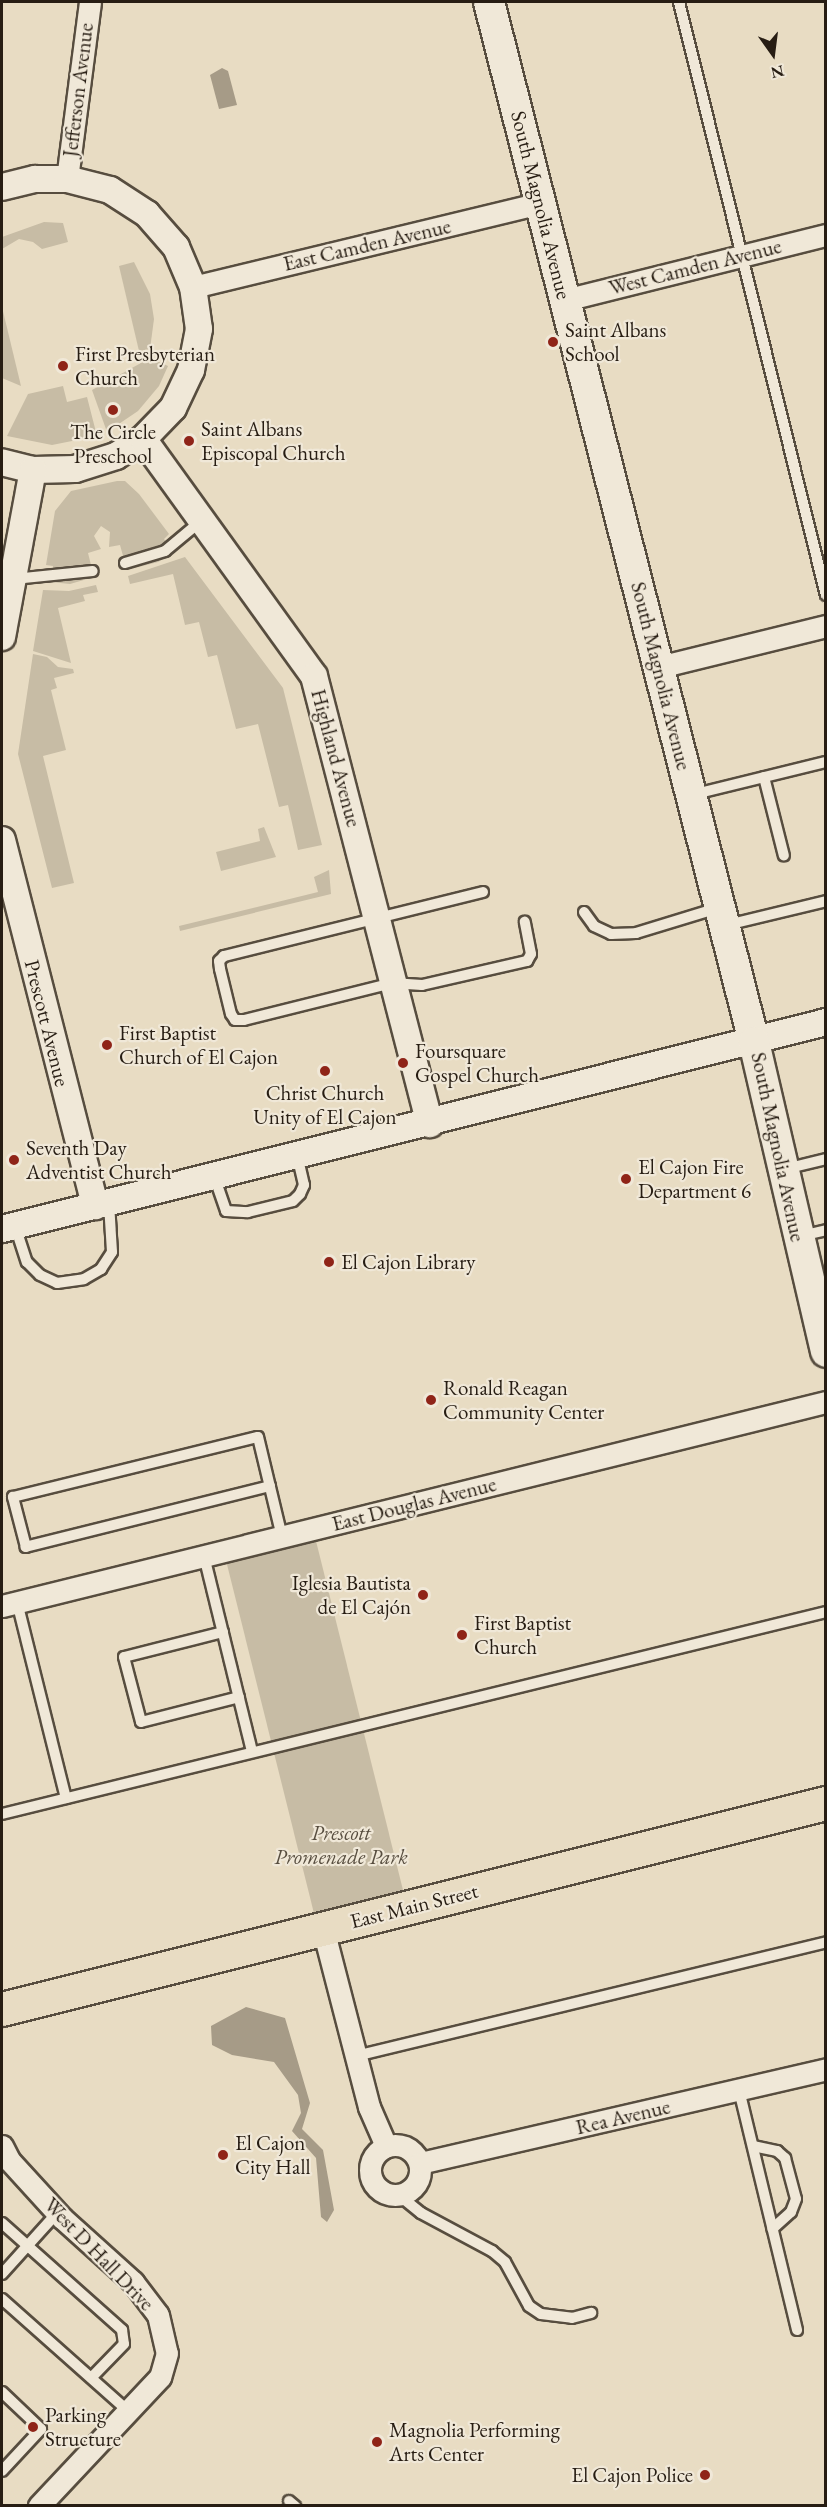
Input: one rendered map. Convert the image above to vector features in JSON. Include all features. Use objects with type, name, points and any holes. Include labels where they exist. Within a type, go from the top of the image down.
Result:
[{"type":"main road","name":"South Magnolia Avenue","points":[[489,2],[754,1042],[782,1170],[811,1233],[825,1352]]},
{"type":"main road","name":"East Main Street","points":[[2,2009],[825,1803]]},
{"type":"street","name":"Jefferson Avenue","points":[[67,179],[90,2]]},
{"type":"street","points":[[2,188],[35,179],[67,179],[110,190],[147,213],[176,247],[193,287],[199,329],[191,370],[172,408],[143,439],[116,456],[75,469],[33,470],[2,462]]},
{"type":"street","name":"East Camden Avenue","points":[[193,287],[540,203]]},
{"type":"street","name":"West Camden Avenue","points":[[565,300],[825,235]]},
{"type":"street","name":"Highland Avenue","points":[[143,439],[314,676],[430,1124]]},
{"type":"street","points":[[2,637],[8,571],[33,470]]},
{"type":"street","points":[[659,667],[825,626]]},
{"type":"street","name":"Prescott Avenue","points":[[2,840],[102,1204]]},
{"type":"street","points":[[8,1228],[430,1124],[825,1022]]},
{"type":"street","name":"East Douglas Avenue","points":[[9,1604],[825,1402]]},
{"type":"street","points":[[323,1929],[369,2107],[386,2146]]},
{"type":"street","name":"Rea Avenue","points":[[420,2163],[825,2069]]},
{"type":"street","name":"West D Hall Drive","points":[[2,2146],[9,2160],[57,2213],[133,2282],[158,2315],[167,2353],[160,2377],[39,2505]]},
{"type":"street","points":[[386,2146],[410,2149],[420,2163],[417,2183],[400,2196],[384,2193],[372,2181],[370,2165],[386,2146]]},
{"type":"lane","points":[[679,2],[825,595]]},
{"type":"lane","points":[[125,563],[165,551],[201,521]]},
{"type":"lane","points":[[8,571],[93,571]]},
{"type":"lane","points":[[691,795],[825,762]]},
{"type":"lane","points":[[764,777],[784,856]]},
{"type":"lane","points":[[483,892],[378,916],[224,956],[219,961],[220,969],[235,1020],[392,983],[422,985],[526,961],[531,954],[525,922]]},
{"type":"lane","points":[[584,912],[594,926],[611,934],[636,933],[825,901]]},
{"type":"lane","points":[[214,1176],[226,1211],[248,1212],[293,1201],[300,1194],[304,1185],[297,1155]]},
{"type":"lane","points":[[782,1170],[825,1159]]},
{"type":"lane","points":[[8,1228],[27,1262],[40,1275],[57,1283],[84,1280],[101,1269],[112,1252],[102,1204]]},
{"type":"lane","points":[[270,1486],[26,1547],[13,1497],[258,1437],[270,1486],[282,1537]]},
{"type":"lane","points":[[204,1556],[252,1751]]},
{"type":"lane","points":[[9,1604],[66,1798]]},
{"type":"lane","points":[[2,1814],[825,1612]]},
{"type":"lane","points":[[223,1632],[124,1657],[141,1722],[239,1697]]},
{"type":"lane","points":[[356,2056],[825,1942]]},
{"type":"lane","points":[[739,2090],[797,2330]]},
{"type":"lane","points":[[753,2146],[777,2151],[785,2158],[796,2199],[791,2212],[772,2229]]},
{"type":"lane","points":[[400,2196],[421,2213],[492,2251],[505,2262],[529,2307],[541,2314],[572,2318],[591,2313]]},
{"type":"lane","points":[[2,2274],[57,2213]]},
{"type":"lane","points":[[2,2223],[122,2330],[124,2344],[91,2378]]},
{"type":"lane","points":[[2,2299],[128,2411]]},
{"type":"lane","points":[[2,2392],[41,2429],[2,2471]]},
{"type":"green space","points":[[44,222],[63,223],[68,242],[42,249],[33,242],[19,239],[2,249],[2,237]]},
{"type":"green space","points":[[134,262],[150,294],[154,319],[150,349],[139,351],[119,266]]},
{"type":"green space","points":[[2,307],[21,386],[2,378]]},
{"type":"green space","points":[[150,358],[168,366],[159,386],[138,411],[107,432],[92,390]]},
{"type":"green space","points":[[63,386],[67,402],[87,397],[97,436],[52,445],[7,436],[28,394]]},
{"type":"green space","points":[[125,481],[139,494],[169,534],[164,539],[174,553],[158,562],[127,570],[120,545],[109,547],[110,532],[101,526],[94,536],[101,549],[88,553],[94,577],[70,584],[51,582],[53,566],[46,565],[55,511],[71,491]]},
{"type":"green space","points":[[185,557],[283,688],[322,845],[298,850],[288,805],[279,807],[258,724],[236,729],[217,655],[208,657],[199,622],[185,625],[173,574],[130,584],[128,576]]},
{"type":"green space","points":[[96,585],[98,592],[83,595],[85,601],[58,608],[71,663],[33,651],[43,590],[69,591]]},
{"type":"green space","points":[[33,654],[47,657],[58,667],[73,669],[74,673],[54,678],[57,688],[51,690],[66,750],[43,756],[74,883],[52,888],[18,754]]},
{"type":"green space","points":[[264,827],[276,857],[221,871],[216,852],[260,841],[258,829]]},
{"type":"green space","points":[[329,870],[331,894],[180,931],[179,926],[318,892],[314,877]]},
{"type":"green space","name":"Prescott Promenade Park","points":[[313,1529],[405,1900],[316,1922],[224,1551]]},
{"type":"shaded area","points":[[222,68],[228,71],[237,105],[219,109],[210,75]]},
{"type":"shaded area","points":[[246,2007],[285,2018],[310,2103],[302,2129],[323,2150],[334,2210],[327,2222],[321,2217],[316,2158],[292,2131],[301,2113],[298,2095],[274,2062],[232,2055],[212,2045],[211,2026]]},
{"type":"place","name":"Saint Albans School","points":[[553,342]]},
{"type":"place","name":"First Presbyterian Church","points":[[63,366]]},
{"type":"place","name":"The Circle Preschool","points":[[113,410]]},
{"type":"place","name":"Saint Albans Episcopal Church","points":[[189,441]]},
{"type":"place","name":"First Baptist Church of El Cajon","points":[[107,1045]]},
{"type":"place","name":"Foursquare Gospel Church","points":[[403,1063]]},
{"type":"place","name":"Christ Church Unity of El Cajon","points":[[325,1071]]},
{"type":"place","name":"Seventh Day Adventist Church","points":[[14,1160]]},
{"type":"place","name":"El Cajon Fire Department 6","points":[[626,1179]]},
{"type":"place","name":"El Cajon Library","points":[[329,1262]]},
{"type":"place","name":"Ronald Reagan Community Center","points":[[431,1400]]},
{"type":"place","name":"Iglesia Bautista de El Cajón","points":[[423,1595]]},
{"type":"place","name":"First Baptist Church","points":[[462,1635]]},
{"type":"place","name":"El Cajon City Hall","points":[[223,2155]]},
{"type":"place","name":"Parking Structure","points":[[33,2427]]},
{"type":"place","name":"Magnolia Performing Arts Center","points":[[377,2442]]},
{"type":"place","name":"El Cajon Police","points":[[705,2475]]}]
